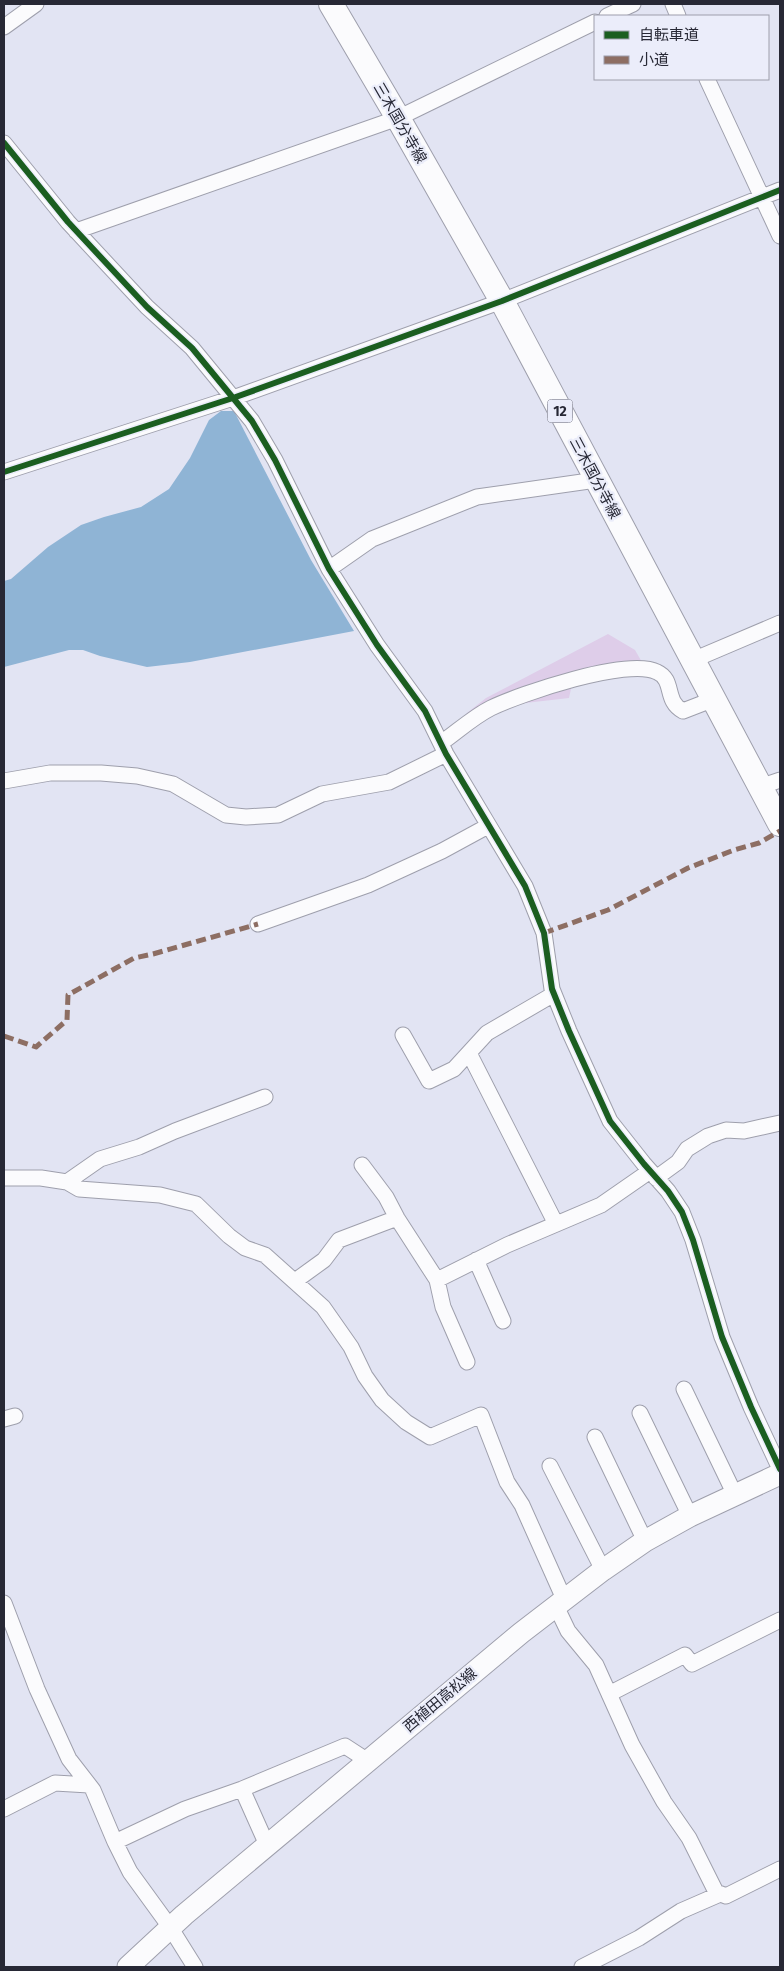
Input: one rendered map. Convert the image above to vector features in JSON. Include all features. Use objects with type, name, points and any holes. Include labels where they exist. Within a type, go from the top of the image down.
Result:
[{"type":"main road","name":"三木国分寺線","points":[[331,4],[502,301],[714,700],[770,783],[780,824]]},
{"type":"main road","name":"西植田高松線","points":[[128,1967],[170,1927],[267,1845],[560,1602],[645,1541],[690,1516],[780,1474]]},
{"type":"street","points":[[4,27],[36,4]]},
{"type":"street","points":[[609,15],[633,4]]},
{"type":"street","points":[[76,231],[398,118],[594,22]]},
{"type":"street","points":[[707,80],[780,236]]},
{"type":"street","points":[[4,143],[76,231],[148,307],[192,348],[252,421],[275,460],[329,569],[377,645],[424,711],[443,749],[525,886],[544,933],[554,994],[568,1031],[610,1121],[668,1191],[682,1212],[693,1240],[722,1337],[751,1407],[780,1469]]},
{"type":"street","points":[[4,472],[233,398],[502,301],[780,190]]},
{"type":"street","points":[[329,569],[372,539],[477,497],[596,480]]},
{"type":"street","points":[[693,660],[780,623]]},
{"type":"street","points":[[4,781],[50,773],[101,773],[138,776],[173,784],[226,815],[254,817],[278,815],[322,794],[389,782],[443,749],[489,709],[521,695],[609,671],[639,668],[655,670],[662,674],[668,682],[670,697],[676,707],[683,711],[714,700]]},
{"type":"street","points":[[258,924],[368,885],[488,826]]},
{"type":"street","points":[[403,1035],[429,1081],[454,1069],[487,1033],[554,994]]},
{"type":"street","points":[[469,1053],[556,1224]]},
{"type":"street","points":[[67,1182],[100,1159],[139,1147],[175,1130],[265,1097]]},
{"type":"street","points":[[437,1280],[476,1260],[601,1205],[653,1174],[678,1162],[687,1149],[708,1136],[726,1130],[744,1131],[780,1123]]},
{"type":"street","points":[[362,1165],[386,1197],[396,1218],[437,1280],[443,1307],[467,1362]]},
{"type":"street","points":[[4,1178],[41,1178],[67,1182],[79,1189],[160,1195],[196,1204],[229,1236],[245,1248],[265,1255],[323,1307],[351,1347],[365,1376],[382,1400],[406,1422],[430,1437],[481,1415],[507,1482],[522,1505],[560,1602],[568,1631],[596,1665],[632,1745],[664,1802],[689,1838],[716,1892],[726,1896],[780,1869]]},
{"type":"street","points":[[295,1281],[324,1260],[339,1240],[396,1218]]},
{"type":"street","points":[[476,1260],[503,1321]]},
{"type":"street","points":[[684,1389],[735,1495]]},
{"type":"street","points":[[640,1413],[690,1516]]},
{"type":"street","points":[[595,1437],[645,1541]]},
{"type":"street","points":[[550,1466],[603,1570]]},
{"type":"street","points":[[4,1603],[37,1689],[68,1759],[93,1790],[130,1872],[170,1927],[195,1967]]},
{"type":"street","points":[[609,1694],[685,1655],[692,1664],[780,1620]]},
{"type":"street","points":[[115,1842],[185,1809],[242,1789],[345,1746],[368,1761]]},
{"type":"street","points":[[55,1783],[68,1759]]},
{"type":"street","points":[[4,1809],[55,1783],[89,1785]]},
{"type":"street","points":[[242,1789],[267,1845]]},
{"type":"street","points":[[582,1967],[639,1938],[681,1912],[720,1894]]},
{"type":"shaded area","points":[[608,634],[635,650],[643,664],[574,675],[569,698],[508,705],[456,729],[467,713],[486,698]]},
{"type":"water","points":[[221,411],[234,411],[311,560],[354,631],[190,662],[147,667],[83,650],[69,650],[4,667],[4,581],[11,579],[48,547],[81,525],[141,507],[169,489],[190,458],[209,420]]},
{"type":"marked path","points":[[544,933],[608,910],[688,868],[734,850],[759,843],[780,831]]},
{"type":"marked path","points":[[4,1036],[36,1047],[67,1020],[68,995],[134,958],[258,924]]},
{"type":"cycle path","points":[[4,143],[68,222],[147,307],[192,348],[252,421],[275,460],[329,569],[377,645],[425,711],[446,754],[525,886],[544,933],[552,989],[610,1121],[668,1191],[682,1212],[693,1240],[722,1337],[751,1407],[780,1469]]},
{"type":"cycle path","points":[[4,472],[233,398],[502,301],[780,190]]}]
